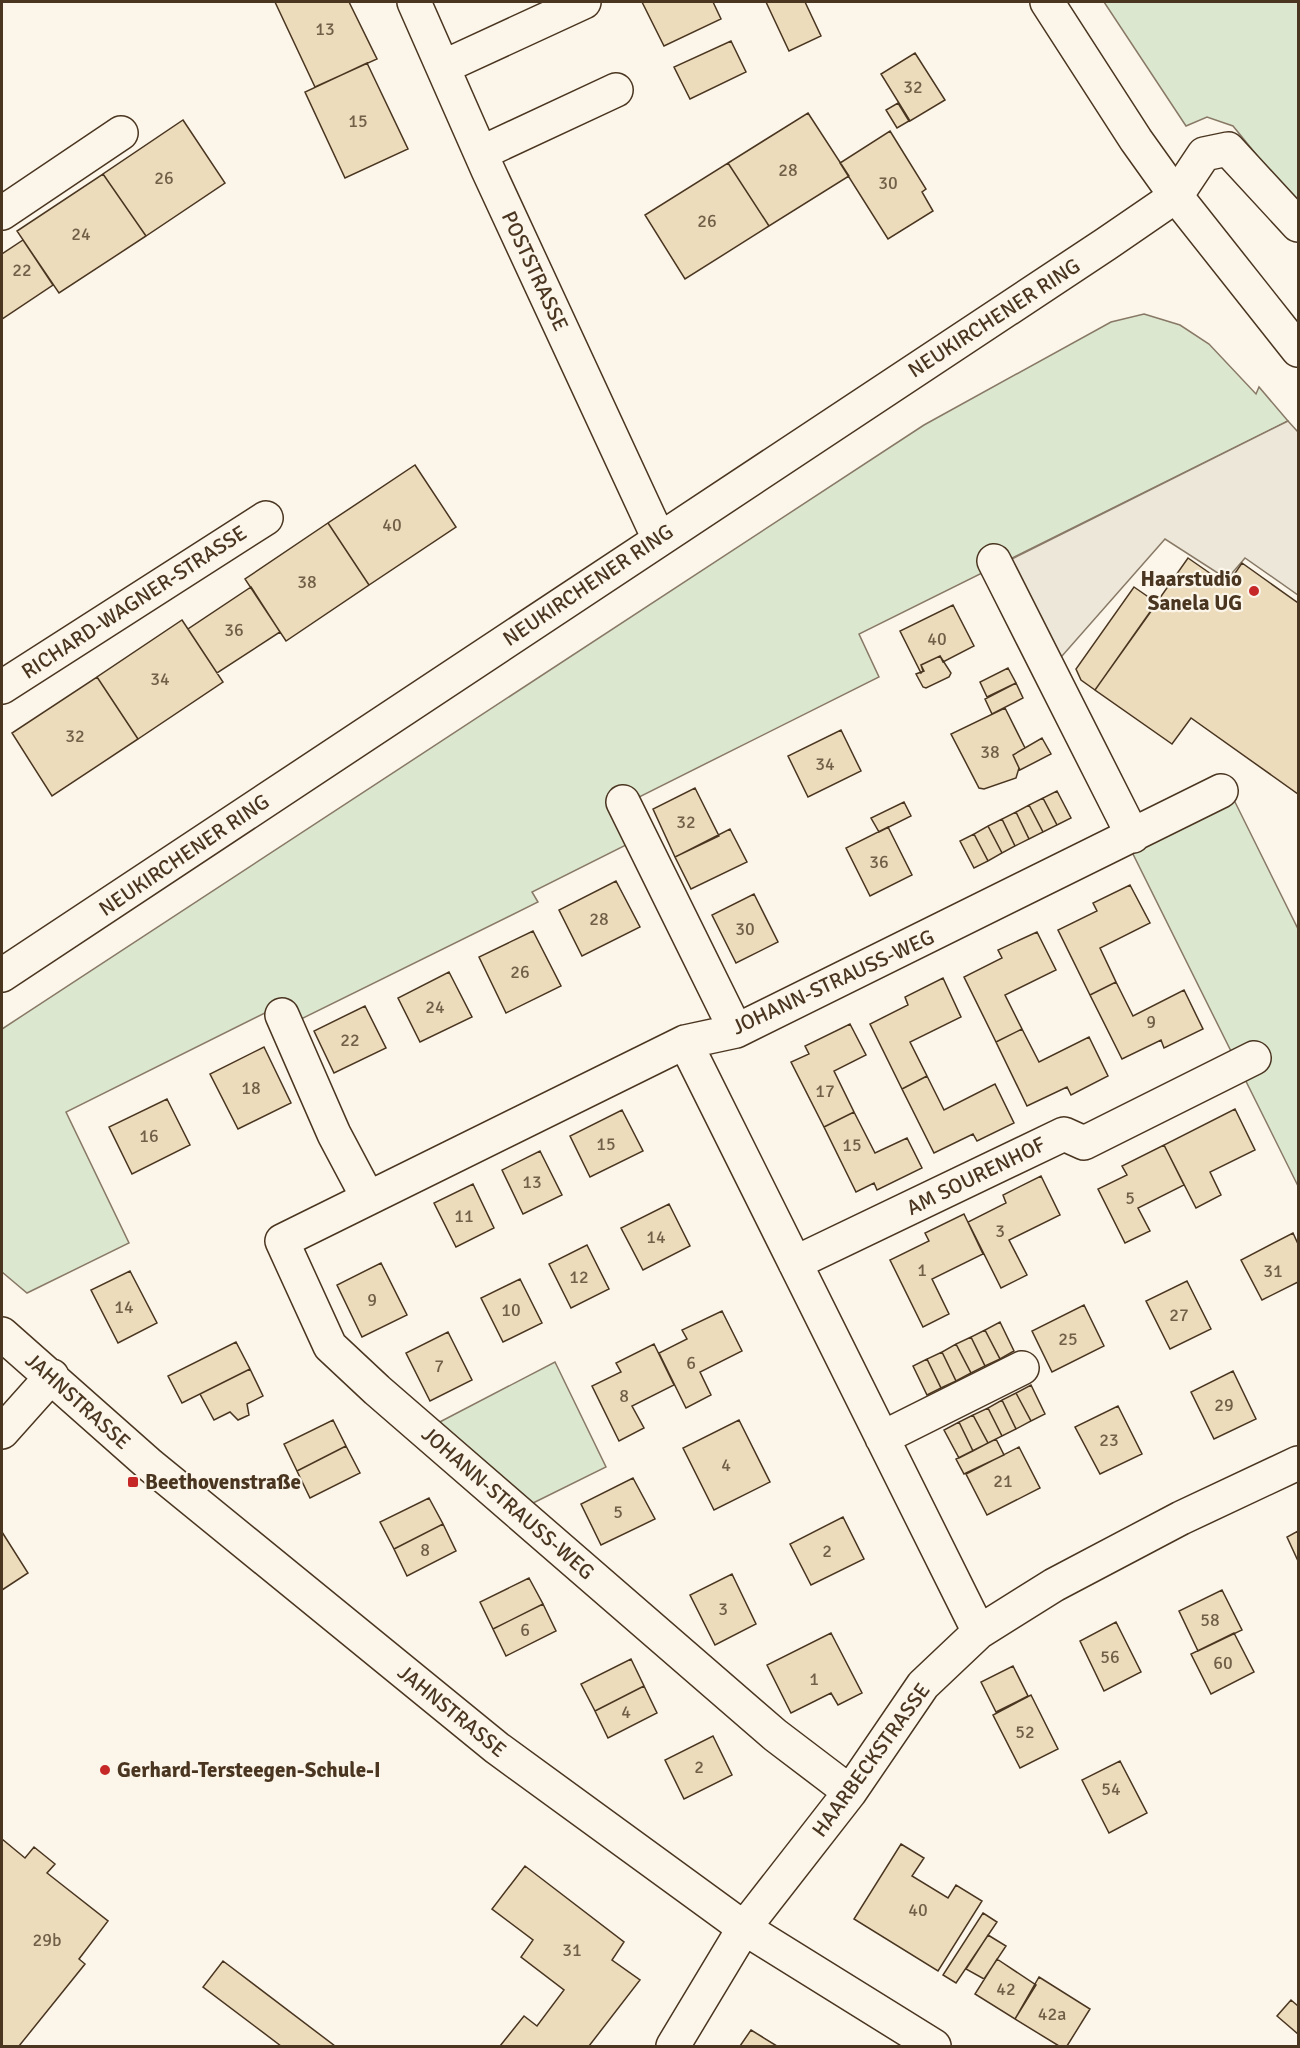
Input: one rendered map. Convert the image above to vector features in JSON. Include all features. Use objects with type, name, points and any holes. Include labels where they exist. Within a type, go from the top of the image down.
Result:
[{"type":"street","name":"POSTSTRASSE","points":[[414,2],[658,538]]},
{"type":"street","points":[[443,66],[584,2]]},
{"type":"street","points":[[1047,2],[1136,140],[1176,196],[1299,350]]},
{"type":"street","points":[[481,153],[616,90]]},
{"type":"street","points":[[2,213],[121,134]]},
{"type":"street","points":[[1176,196],[1204,154],[1228,149],[1299,225]]},
{"type":"street","name":"NEUKIRCHENER RING","points":[[2,975],[1176,196]]},
{"type":"street","name":"RICHARD-WAGNER-STRASSE","points":[[2,687],[266,518]]},
{"type":"street","points":[[994,561],[1133,836]]},
{"type":"street","name":"JOHANN-STRAUSS-WEG","points":[[850,1792],[776,1735],[377,1390],[330,1346],[282,1242],[685,1042],[736,1031],[1221,791]]},
{"type":"street","points":[[622,802],[736,1031]]},
{"type":"street","points":[[282,1015],[334,1134],[368,1198]]},
{"type":"street","points":[[685,1042],[979,1632]]},
{"type":"street","name":"AM SOURENHOF","points":[[795,1263],[1064,1134],[1084,1143],[1254,1058]]},
{"type":"street","name":"JAHNSTRASSE","points":[[2,1334],[52,1376],[150,1466],[497,1748],[744,1928],[934,2046]]},
{"type":"street","points":[[882,1438],[1022,1368]]},
{"type":"street","points":[[2,1432],[52,1376]]},
{"type":"street","name":"HAARBECKSTRASSE","points":[[673,2046],[744,1928],[850,1792],[923,1685],[979,1632],[1054,1585],[1181,1518],[1299,1463]]},
{"type":"green space","points":[[1104,2],[1298,2],[1298,206],[1233,126],[1207,117],[1186,126]]},
{"type":"green space","points":[[1144,314],[1180,325],[1209,344],[1256,394],[1259,387],[1288,421],[859,634],[879,677],[633,800],[648,834],[532,892],[538,902],[293,1023],[283,1004],[66,1112],[129,1243],[27,1293],[2,1272],[2,1029],[924,425],[1111,322]]},
{"type":"green space","points":[[1233,798],[1298,929],[1298,1186],[1131,850]]},
{"type":"green space","points":[[555,1362],[606,1467],[529,1505],[434,1425]]},
{"type":"shaded area","points":[[1288,421],[1298,432],[1298,595],[1245,558],[1227,579],[1165,539],[1055,664],[1004,563]]},
{"type":"building","points":[[275,2],[349,2],[377,59],[315,87]]},
{"type":"building","points":[[642,2],[713,2],[721,19],[664,46]]},
{"type":"building","points":[[766,2],[805,2],[821,36],[789,51]]},
{"type":"building","points":[[731,41],[746,72],[690,99],[674,67]]},
{"type":"building","points":[[915,53],[945,100],[910,121],[881,74]]},
{"type":"building","points":[[367,63],[408,149],[345,178],[305,92]]},
{"type":"building","points":[[898,103],[909,121],[897,128],[886,110]]},
{"type":"building","points":[[808,113],[849,176],[769,226],[728,163]]},
{"type":"building","points":[[183,120],[225,183],[146,236],[103,174]]},
{"type":"building","points":[[890,131],[926,189],[922,192],[933,211],[888,239],[840,163]]},
{"type":"building","points":[[728,163],[769,226],[685,279],[645,215]]},
{"type":"building","points":[[103,174],[146,236],[59,293],[17,231]]},
{"type":"building","points":[[23,240],[53,285],[2,319],[2,254]]},
{"type":"building","points":[[415,465],[456,527],[369,585],[328,523]]},
{"type":"building","points":[[328,523],[369,585],[286,641],[245,579]]},
{"type":"building","points":[[1188,558],[1227,585],[1242,563],[1298,603],[1298,794],[1191,718],[1172,744],[1095,690]]},
{"type":"building","points":[[251,587],[280,632],[217,673],[188,629]]},
{"type":"building","points":[[1134,587],[1157,603],[1095,690],[1081,680],[1076,669]]},
{"type":"building","points":[[953,605],[974,646],[943,662],[940,656],[921,665],[923,671],[921,673],[900,631]]},
{"type":"building","points":[[182,620],[223,682],[138,739],[97,677]]},
{"type":"building","points":[[940,656],[951,673],[949,677],[926,688],[923,687],[916,674],[924,671],[921,665]]},
{"type":"building","points":[[1008,668],[1016,683],[987,697],[980,682]]},
{"type":"building","points":[[97,677],[138,739],[52,796],[12,733]]},
{"type":"building","points":[[1016,683],[1023,698],[992,714],[985,699]]},
{"type":"building","points":[[1005,708],[1025,748],[1013,755],[1019,768],[1016,778],[984,789],[979,788],[951,734]]},
{"type":"building","points":[[841,730],[861,771],[808,797],[788,756]]},
{"type":"building","points":[[1042,738],[1051,754],[1020,770],[1013,755]]},
{"type":"building","points":[[695,788],[719,836],[675,857],[653,809]]},
{"type":"building","points":[[1057,791],[1071,818],[1057,825],[1043,798]]},
{"type":"building","points":[[1043,798],[1057,825],[1043,832],[1029,805]]},
{"type":"building","points":[[904,802],[911,816],[879,832],[871,818]]},
{"type":"building","points":[[1029,805],[1043,832],[1029,839],[1016,812]]},
{"type":"building","points":[[1016,812],[1029,839],[1015,846],[1002,819]]},
{"type":"building","points":[[1002,819],[1015,846],[1002,853],[988,826]]},
{"type":"building","points":[[988,826],[1002,853],[988,861],[974,834]]},
{"type":"building","points":[[888,827],[912,875],[870,896],[846,848]]},
{"type":"building","points":[[730,829],[747,862],[691,889],[675,857]]},
{"type":"building","points":[[974,834],[988,861],[974,868],[960,841]]},
{"type":"building","points":[[616,881],[640,927],[582,956],[559,910]]},
{"type":"building","points":[[1130,885],[1150,923],[1100,948],[1116,982],[1090,995],[1058,930],[1097,911],[1093,903]]},
{"type":"building","points":[[754,894],[778,942],[736,963],[712,915]]},
{"type":"building","points":[[533,931],[561,986],[506,1013],[479,957]]},
{"type":"building","points":[[1037,932],[1056,970],[1005,995],[1022,1029],[996,1042],[964,977],[1002,958],[998,950]]},
{"type":"building","points":[[449,972],[472,1017],[420,1042],[398,998]]},
{"type":"building","points":[[943,978],[961,1017],[910,1042],[927,1076],[902,1089],[870,1024],[908,1005],[905,997]]},
{"type":"building","points":[[1116,982],[1133,1016],[1184,990],[1203,1029],[1164,1048],[1161,1040],[1122,1059],[1090,995]]},
{"type":"building","points":[[365,1006],[386,1048],[334,1073],[314,1031]]},
{"type":"building","points":[[850,1024],[866,1055],[834,1071],[854,1112],[824,1127],[791,1062],[809,1054],[805,1046]]},
{"type":"building","points":[[1022,1029],[1039,1062],[1089,1037],[1108,1076],[1071,1095],[1067,1087],[1027,1106],[996,1042]]},
{"type":"building","points":[[264,1047],[291,1103],[238,1129],[210,1074]]},
{"type":"building","points":[[927,1076],[944,1110],[995,1084],[1014,1123],[977,1141],[973,1134],[934,1153],[902,1089]]},
{"type":"building","points":[[167,1099],[190,1145],[132,1174],[109,1127]]},
{"type":"building","points":[[1235,1109],[1255,1150],[1210,1172],[1221,1195],[1196,1208],[1164,1145]]},
{"type":"building","points":[[622,1110],[643,1151],[590,1177],[570,1136]]},
{"type":"building","points":[[854,1112],[875,1153],[907,1138],[922,1168],[877,1190],[874,1183],[856,1192],[824,1127]]},
{"type":"building","points":[[1164,1145],[1184,1185],[1138,1208],[1150,1231],[1125,1243],[1098,1189],[1127,1175],[1122,1166]]},
{"type":"building","points":[[540,1151],[562,1195],[523,1214],[502,1170]]},
{"type":"building","points":[[1041,1176],[1060,1215],[1009,1240],[1027,1275],[1001,1288],[968,1222],[1006,1203],[1003,1195]]},
{"type":"building","points":[[473,1184],[494,1228],[456,1247],[434,1203]]},
{"type":"building","points":[[669,1204],[690,1246],[643,1270],[621,1228]]},
{"type":"building","points":[[964,1214],[983,1254],[932,1279],[949,1314],[923,1327],[890,1260],[929,1241],[925,1233]]},
{"type":"building","points":[[1293,1233],[1298,1244],[1298,1282],[1262,1300],[1241,1260]]},
{"type":"building","points":[[587,1245],[609,1289],[571,1308],[549,1264]]},
{"type":"building","points":[[381,1263],[407,1315],[362,1337],[337,1285]]},
{"type":"building","points":[[130,1271],[157,1323],[118,1343],[91,1290]]},
{"type":"building","points":[[520,1279],[542,1323],[503,1342],[481,1298]]},
{"type":"building","points":[[1187,1281],[1211,1329],[1170,1349],[1146,1301]]},
{"type":"building","points":[[1084,1305],[1104,1346],[1052,1372],[1032,1331]]},
{"type":"building","points":[[722,1311],[742,1351],[700,1372],[711,1395],[686,1408],[659,1353],[687,1339],[682,1330]]},
{"type":"building","points":[[1000,1322],[1014,1351],[1000,1359],[985,1330]]},
{"type":"building","points":[[985,1330],[1000,1359],[985,1366],[971,1337]]},
{"type":"building","points":[[448,1332],[472,1380],[430,1401],[406,1353]]},
{"type":"building","points":[[971,1337],[985,1366],[971,1373],[956,1344]]},
{"type":"building","points":[[236,1342],[250,1369],[182,1403],[168,1376]]},
{"type":"building","points":[[654,1344],[674,1385],[632,1406],[644,1428],[619,1441],[592,1386],[621,1372],[616,1363]]},
{"type":"building","points":[[956,1344],[971,1373],[956,1381],[942,1352]]},
{"type":"building","points":[[942,1352],[956,1381],[941,1388],[927,1359]]},
{"type":"building","points":[[927,1359],[941,1388],[927,1395],[913,1366]]},
{"type":"building","points":[[250,1369],[263,1396],[247,1404],[249,1415],[238,1420],[230,1412],[214,1420],[200,1394]]},
{"type":"building","points":[[1233,1371],[1256,1419],[1214,1439],[1191,1392]]},
{"type":"building","points":[[1031,1385],[1045,1414],[1031,1421],[1016,1393]]},
{"type":"building","points":[[1016,1393],[1031,1421],[1016,1429],[1002,1400]]},
{"type":"building","points":[[1002,1400],[1016,1429],[1002,1436],[988,1408]]},
{"type":"building","points":[[1118,1406],[1142,1454],[1100,1474],[1075,1427]]},
{"type":"building","points":[[988,1408],[1002,1436],[988,1443],[973,1415]]},
{"type":"building","points":[[973,1415],[988,1443],[973,1451],[959,1422]]},
{"type":"building","points":[[333,1420],[346,1446],[297,1471],[284,1444]]},
{"type":"building","points":[[739,1420],[770,1482],[714,1510],[683,1448]]},
{"type":"building","points":[[959,1422],[973,1451],[959,1458],[944,1430]]},
{"type":"building","points":[[996,1439],[1004,1455],[964,1474],[956,1459]]},
{"type":"building","points":[[346,1446],[360,1473],[310,1498],[297,1471]]},
{"type":"building","points":[[1019,1447],[1040,1488],[987,1515],[966,1474]]},
{"type":"building","points":[[633,1478],[655,1519],[601,1545],[581,1504]]},
{"type":"building","points":[[429,1498],[443,1524],[394,1549],[380,1522]]},
{"type":"building","points":[[843,1517],[864,1559],[811,1585],[790,1544]]},
{"type":"building","points":[[443,1524],[456,1551],[407,1576],[394,1549]]},
{"type":"building","points":[[1298,1531],[1298,1561],[1287,1537]]},
{"type":"building","points":[[2,1532],[28,1573],[2,1590]]},
{"type":"building","points":[[732,1574],[756,1624],[715,1645],[690,1595]]},
{"type":"building","points":[[529,1578],[543,1604],[493,1629],[480,1602]]},
{"type":"building","points":[[1222,1590],[1242,1630],[1198,1651],[1179,1611]]},
{"type":"building","points":[[543,1604],[556,1631],[506,1656],[493,1629]]},
{"type":"building","points":[[1116,1622],[1141,1672],[1104,1691],[1080,1641]]},
{"type":"building","points":[[831,1633],[862,1693],[838,1705],[831,1693],[791,1713],[767,1665]]},
{"type":"building","points":[[1234,1633],[1254,1672],[1211,1694],[1191,1654]]},
{"type":"building","points":[[631,1659],[644,1686],[595,1711],[581,1684]]},
{"type":"building","points":[[1013,1666],[1028,1696],[996,1712],[981,1682]]},
{"type":"building","points":[[644,1686],[657,1713],[608,1738],[595,1711]]},
{"type":"building","points":[[1031,1695],[1058,1749],[1020,1768],[993,1715]]},
{"type":"building","points":[[713,1736],[732,1775],[684,1799],[665,1760]]},
{"type":"building","points":[[1120,1761],[1147,1813],[1109,1833],[1082,1780]]},
{"type":"building","points":[[2,1839],[25,1858],[34,1847],[55,1864],[47,1873],[108,1921],[79,1959],[85,1964],[19,2046],[2,2046]]},
{"type":"building","points":[[901,1844],[924,1858],[912,1876],[948,1898],[956,1885],[982,1901],[938,1971],[854,1919]]},
{"type":"building","points":[[525,1866],[624,1942],[612,1960],[640,1980],[589,2046],[500,2046],[524,2016],[537,2026],[564,1990],[521,1957],[533,1940],[492,1909]]},
{"type":"building","points":[[983,1913],[997,1922],[956,1983],[943,1975]]},
{"type":"building","points":[[988,1935],[1006,1946],[984,1979],[966,1969]]},
{"type":"building","points":[[997,1959],[1036,1985],[1015,2019],[975,1994]]},
{"type":"building","points":[[223,1961],[335,2046],[281,2046],[203,1987]]},
{"type":"building","points":[[1039,1977],[1090,2009],[1067,2046],[1059,2046],[1015,2019]]},
{"type":"building","points":[[1291,2000],[1298,2006],[1298,2034],[1277,2016]]},
{"type":"building","points":[[751,2030],[777,2046],[740,2046]]},
{"type":"place","name":"Haarstudio Sanela UG","points":[[1254,591]]},
{"type":"place","name":"Beethovenstraße","points":[[133,1482]]},
{"type":"place","name":"Gerhard-Tersteegen-Schule-I","points":[[105,1770]]}]
